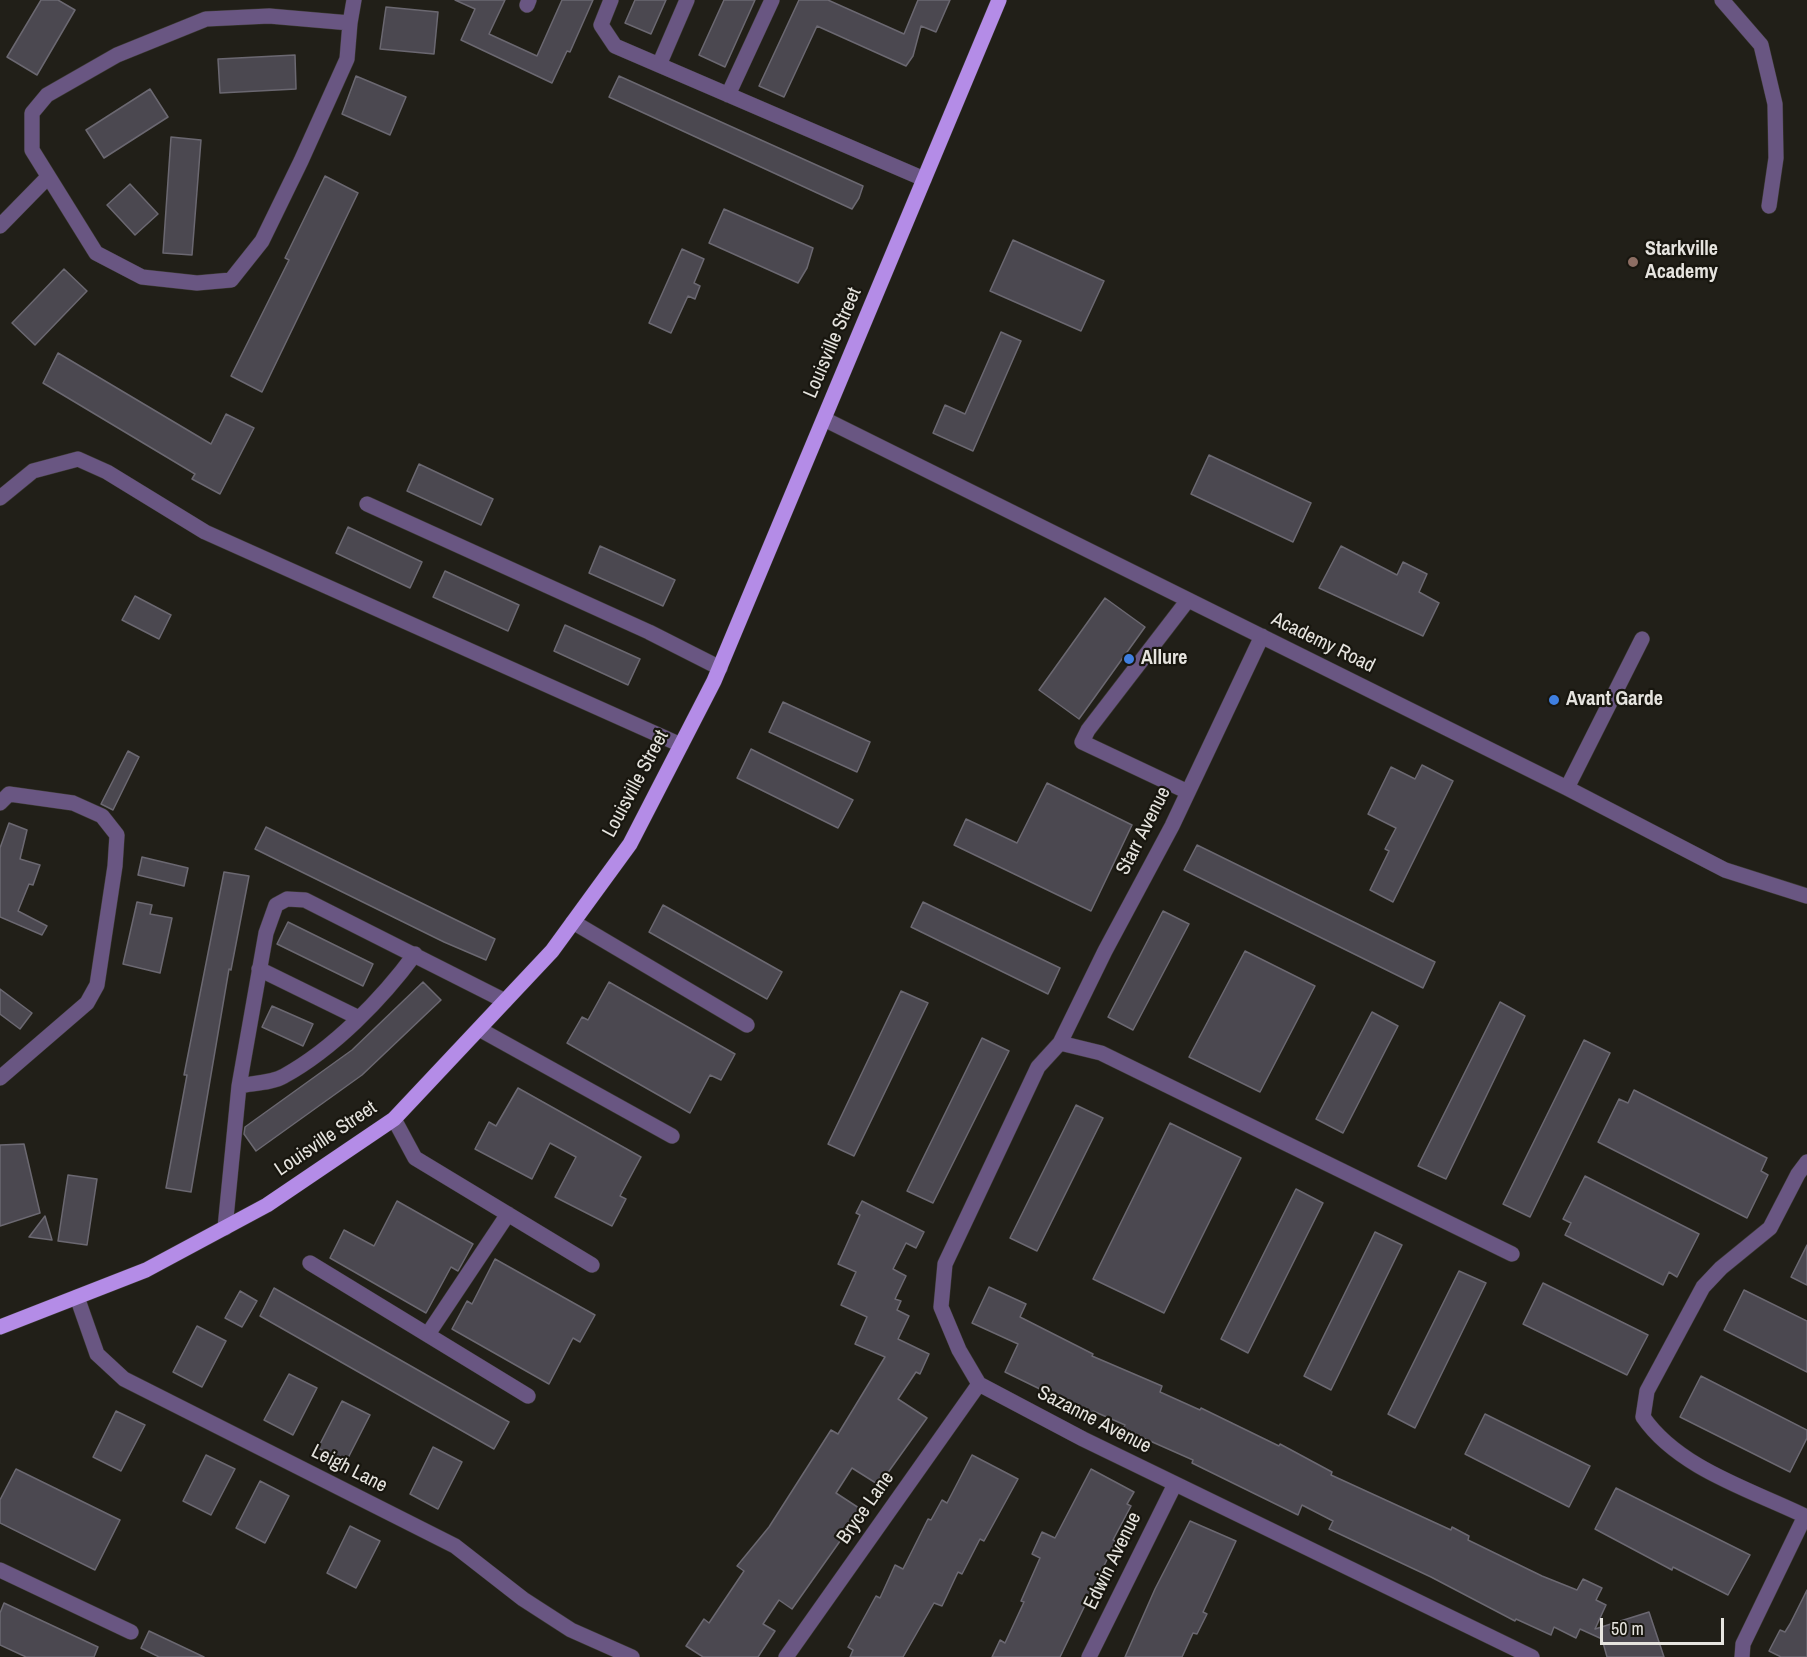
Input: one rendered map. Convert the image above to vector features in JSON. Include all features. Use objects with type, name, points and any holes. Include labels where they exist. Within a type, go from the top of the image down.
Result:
[{"type":"main road","name":"Louisville Street","points":[[1,1323],[76,1298],[146,1270],[267,1205],[394,1119],[552,951],[630,844],[720,668],[999,0]]},
{"type":"street","points":[[350,23],[269,15],[206,19],[117,55],[47,95],[32,113],[32,150],[96,254],[142,277],[197,283],[231,280],[262,241],[347,59],[354,0]]},
{"type":"street","points":[[611,0],[601,25],[615,46],[924,179]]},
{"type":"street","points":[[659,65],[687,0]]},
{"type":"street","points":[[728,95],[772,0]]},
{"type":"street","points":[[1722,0],[1761,45],[1774,104],[1776,158],[1769,206]]},
{"type":"street","points":[[0,226],[48,177]]},
{"type":"street","name":"Academy Road","points":[[824,419],[1567,788],[1725,870],[1807,896]]},
{"type":"street","points":[[0,498],[33,471],[78,459],[107,472],[205,532],[681,745]]},
{"type":"street","points":[[368,504],[649,632],[720,668]]},
{"type":"street","points":[[1188,600],[1088,730],[1082,742],[1188,792]]},
{"type":"street","name":"Starr Avenue","points":[[1060,1043],[1188,792],[1262,636]]},
{"type":"street","points":[[1567,788],[1642,639]]},
{"type":"street","points":[[0,803],[9,794],[73,802],[102,816],[117,835],[97,985],[87,1003],[0,1078]]},
{"type":"street","points":[[225,1228],[239,1086],[266,933],[276,905],[287,899],[305,900],[505,1001]]},
{"type":"street","points":[[573,922],[747,1025]]},
{"type":"street","points":[[239,1086],[282,1077],[343,1033],[390,987],[415,954]]},
{"type":"street","points":[[259,969],[359,1018]]},
{"type":"street","points":[[479,1029],[672,1136]]},
{"type":"street","points":[[979,1384],[959,1350],[941,1306],[945,1264],[1038,1067],[1060,1043],[1101,1053],[1512,1254]]},
{"type":"street","points":[[394,1119],[415,1158],[592,1265]]},
{"type":"street","points":[[1742,1657],[1743,1644],[1806,1516],[1700,1466],[1660,1440],[1643,1417],[1647,1391],[1703,1287],[1721,1268],[1770,1228],[1798,1174],[1807,1162]]},
{"type":"street","points":[[428,1334],[508,1214]]},
{"type":"street","points":[[310,1263],[528,1396]]},
{"type":"street","name":"Leigh Lane","points":[[76,1298],[97,1354],[124,1379],[455,1546],[523,1599],[571,1630],[632,1657]]},
{"type":"street","name":"Sazanne Avenue","points":[[979,1384],[1175,1484],[1532,1657]]},
{"type":"street","name":"Bryce Lane","points":[[786,1657],[979,1384]]},
{"type":"street","name":"Edwin Avenue","points":[[1089,1657],[1175,1484]]},
{"type":"street","points":[[0,1570],[131,1632]]},
{"type":"building","points":[[41,0],[58,0],[75,10],[37,75],[7,57]]},
{"type":"building","points":[[455,0],[505,0],[489,34],[537,56],[562,0],[593,0],[570,52],[567,51],[552,83],[461,40],[475,9]]},
{"type":"building","points":[[635,0],[666,0],[651,34],[625,23]]},
{"type":"building","points":[[724,0],[755,0],[725,67],[699,55]]},
{"type":"building","points":[[799,0],[828,0],[904,34],[918,0],[950,0],[936,32],[921,26],[913,56],[906,66],[817,26],[784,97],[759,86]]},
{"type":"building","points":[[386,7],[438,12],[434,54],[380,49]]},
{"type":"building","points":[[295,55],[296,89],[220,93],[218,59]]},
{"type":"building","points":[[356,76],[406,97],[390,135],[342,114]]},
{"type":"building","points":[[619,76],[863,186],[859,198],[852,209],[609,97]]},
{"type":"building","points":[[150,89],[168,117],[104,158],[86,130]]},
{"type":"building","points":[[171,137],[201,140],[192,255],[163,253]]},
{"type":"building","points":[[325,176],[358,193],[262,392],[231,376],[289,260],[285,258]]},
{"type":"building","points":[[130,184],[158,214],[135,235],[107,205]]},
{"type":"building","points":[[724,209],[813,248],[807,268],[798,283],[709,243]]},
{"type":"building","points":[[1013,240],[1104,281],[1081,331],[990,291]]},
{"type":"building","points":[[682,249],[704,259],[694,283],[700,286],[695,299],[688,296],[671,333],[649,323]]},
{"type":"building","points":[[64,269],[87,291],[35,345],[12,323]]},
{"type":"building","points":[[1001,332],[1021,341],[973,451],[933,433],[945,405],[965,414]]},
{"type":"building","points":[[58,353],[211,444],[226,414],[254,428],[220,494],[192,479],[195,474],[43,383]]},
{"type":"building","points":[[1209,455],[1311,503],[1293,542],[1191,494]]},
{"type":"building","points":[[419,464],[493,499],[481,525],[407,491]]},
{"type":"building","points":[[348,527],[422,562],[410,588],[336,553]]},
{"type":"building","points":[[600,546],[675,580],[663,606],[589,573]]},
{"type":"building","points":[[1341,546],[1397,575],[1403,562],[1427,574],[1419,592],[1439,603],[1423,636],[1319,588]]},
{"type":"building","points":[[445,571],[519,605],[508,631],[433,597]]},
{"type":"building","points":[[135,596],[171,615],[159,639],[122,620]]},
{"type":"building","points":[[1105,598],[1145,627],[1079,719],[1039,690]]},
{"type":"building","points":[[565,625],[640,659],[628,685],[554,651]]},
{"type":"building","points":[[783,702],[870,742],[857,772],[769,732]]},
{"type":"building","points":[[751,749],[853,800],[838,828],[737,778]]},
{"type":"building","points":[[128,751],[139,757],[113,810],[101,804]]},
{"type":"building","points":[[1422,765],[1453,781],[1393,902],[1370,890],[1389,851],[1385,849],[1396,828],[1368,814],[1391,767],[1415,779]]},
{"type":"building","points":[[1047,783],[1132,825],[1091,911],[954,845],[966,819],[1017,843]]},
{"type":"building","points":[[9,823],[27,830],[20,859],[40,865],[33,885],[29,884],[18,911],[47,926],[42,935],[0,917],[0,848]]},
{"type":"building","points":[[266,827],[495,939],[486,960],[444,942],[255,849]]},
{"type":"building","points":[[1197,845],[1435,962],[1423,988],[1184,870]]},
{"type":"building","points":[[142,857],[188,868],[184,886],[138,875]]},
{"type":"building","points":[[224,872],[249,876],[231,970],[229,969],[191,1192],[166,1188],[187,1075],[184,1075]]},
{"type":"building","points":[[137,902],[152,905],[150,914],[172,918],[160,973],[123,964]]},
{"type":"building","points":[[923,902],[1060,968],[1048,994],[911,927]]},
{"type":"building","points":[[663,905],[782,972],[767,999],[649,932]]},
{"type":"building","points":[[1163,911],[1189,924],[1133,1030],[1108,1017]]},
{"type":"building","points":[[288,922],[373,964],[363,986],[277,944]]},
{"type":"building","points":[[1245,951],[1315,986],[1260,1092],[1189,1057]]},
{"type":"building","points":[[423,982],[441,1000],[362,1075],[256,1151],[244,1134],[245,1127],[352,1050]]},
{"type":"building","points":[[609,982],[735,1054],[721,1080],[710,1075],[690,1113],[567,1043],[582,1017],[588,1020]]},
{"type":"building","points":[[0,989],[32,1013],[20,1029],[0,1014]]},
{"type":"building","points":[[901,991],[928,1003],[854,1156],[828,1144]]},
{"type":"building","points":[[1500,1002],[1525,1016],[1446,1179],[1418,1166]]},
{"type":"building","points":[[272,1006],[313,1024],[303,1046],[262,1027]]},
{"type":"building","points":[[1372,1012],[1398,1026],[1343,1133],[1316,1119]]},
{"type":"building","points":[[982,1038],[1009,1051],[933,1203],[907,1191]]},
{"type":"building","points":[[1584,1040],[1610,1053],[1530,1217],[1503,1204]]},
{"type":"building","points":[[518,1088],[641,1157],[620,1196],[626,1199],[612,1226],[555,1197],[576,1157],[550,1143],[532,1179],[475,1149],[489,1122],[496,1126]]},
{"type":"building","points":[[1634,1090],[1767,1158],[1761,1171],[1768,1175],[1747,1218],[1598,1142],[1619,1099],[1628,1103]]},
{"type":"building","points":[[1076,1105],[1103,1118],[1037,1251],[1010,1238]]},
{"type":"building","points":[[1170,1123],[1241,1158],[1164,1313],[1093,1279]]},
{"type":"building","points":[[24,1144],[40,1213],[0,1226],[0,1145]]},
{"type":"building","points":[[68,1175],[97,1179],[87,1245],[58,1241]]},
{"type":"building","points":[[1585,1176],[1699,1234],[1677,1277],[1669,1272],[1663,1285],[1565,1235],[1571,1223],[1563,1219]]},
{"type":"building","points":[[1296,1189],[1323,1203],[1248,1353],[1221,1339]]},
{"type":"building","points":[[397,1201],[473,1244],[458,1271],[451,1267],[426,1313],[330,1258],[344,1230],[374,1246]]},
{"type":"building","points":[[862,1201],[924,1232],[916,1248],[906,1243],[893,1269],[906,1276],[895,1299],[901,1301],[897,1310],[909,1316],[898,1339],[929,1354],[920,1374],[916,1372],[898,1399],[927,1418],[879,1485],[852,1468],[836,1493],[862,1510],[792,1609],[779,1600],[763,1624],[775,1631],[758,1657],[703,1657],[686,1646],[704,1619],[709,1623],[744,1571],[737,1566],[769,1527],[831,1430],[838,1434],[885,1357],[855,1344],[867,1317],[841,1305],[856,1272],[838,1264],[860,1215],[856,1213]]},
{"type":"building","points":[[45,1216],[52,1240],[29,1237]]},
{"type":"building","points":[[1375,1232],[1402,1245],[1331,1390],[1304,1376]]},
{"type":"building","points":[[1807,1245],[1807,1285],[1791,1277]]},
{"type":"building","points":[[495,1259],[595,1315],[580,1342],[573,1338],[549,1384],[452,1329],[467,1301],[472,1304]]},
{"type":"building","points":[[1459,1271],[1486,1283],[1415,1428],[1388,1414]]},
{"type":"building","points":[[1543,1283],[1648,1335],[1627,1375],[1523,1324]]},
{"type":"building","points":[[989,1287],[1026,1304],[1020,1317],[1093,1354],[1092,1356],[1162,1386],[1160,1392],[1200,1410],[1201,1408],[1279,1446],[1280,1444],[1332,1472],[1331,1475],[1451,1530],[1452,1527],[1469,1536],[1468,1540],[1542,1576],[1577,1590],[1583,1579],[1602,1588],[1596,1600],[1606,1605],[1595,1629],[1649,1612],[1664,1657],[1607,1657],[1602,1639],[1580,1629],[1576,1638],[1554,1627],[1551,1635],[1516,1619],[1515,1621],[1431,1577],[1329,1529],[1333,1521],[1302,1505],[1298,1515],[1192,1463],[1193,1460],[1123,1429],[1125,1425],[1093,1411],[1091,1414],[1005,1372],[1018,1344],[972,1323]]},
{"type":"building","points":[[274,1288],[509,1422],[494,1449],[260,1316]]},
{"type":"building","points":[[1744,1290],[1807,1321],[1807,1372],[1724,1330]]},
{"type":"building","points":[[240,1291],[257,1301],[242,1327],[225,1318]]},
{"type":"building","points":[[197,1326],[226,1341],[202,1387],[173,1372]]},
{"type":"building","points":[[289,1374],[317,1388],[293,1435],[264,1420]]},
{"type":"building","points":[[1701,1376],[1807,1430],[1807,1438],[1790,1472],[1680,1417]]},
{"type":"building","points":[[342,1401],[370,1415],[346,1462],[318,1448]]},
{"type":"building","points":[[116,1411],[145,1425],[121,1471],[93,1457]]},
{"type":"building","points":[[1485,1414],[1590,1466],[1569,1507],[1465,1454]]},
{"type":"building","points":[[433,1447],[462,1462],[438,1509],[410,1494]]},
{"type":"building","points":[[206,1455],[235,1469],[211,1515],[183,1501]]},
{"type":"building","points":[[972,1455],[1018,1479],[984,1541],[980,1539],[962,1574],[958,1572],[942,1606],[934,1603],[903,1657],[850,1657],[853,1650],[848,1647],[876,1596],[880,1598],[895,1565],[903,1569],[928,1519],[931,1520],[942,1500],[947,1503]]},
{"type":"building","points":[[16,1469],[120,1520],[95,1570],[0,1523],[0,1500]]},
{"type":"building","points":[[1091,1469],[1134,1492],[1127,1504],[1131,1506],[1113,1540],[1116,1541],[1060,1657],[992,1657],[1000,1640],[1005,1643],[1024,1602],[1021,1601],[1040,1558],[1032,1554],[1042,1532],[1055,1538]]},
{"type":"building","points":[[260,1481],[289,1496],[265,1543],[236,1528]]},
{"type":"building","points":[[1616,1488],[1750,1555],[1728,1595],[1673,1567],[1672,1570],[1595,1529]]},
{"type":"building","points":[[1190,1521],[1236,1541],[1203,1612],[1207,1614],[1197,1634],[1193,1633],[1182,1657],[1125,1657],[1155,1589]]},
{"type":"building","points":[[350,1526],[380,1541],[356,1588],[327,1573]]},
{"type":"building","points":[[1807,1590],[1807,1657],[1781,1657],[1769,1651],[1780,1630],[1785,1632],[1790,1624]]},
{"type":"building","points":[[4,1603],[98,1647],[94,1657],[26,1657],[0,1645],[0,1613]]},
{"type":"building","points":[[149,1631],[204,1657],[159,1657],[141,1648]]},
{"type":"place","name":"Starkville Academy","points":[[1633,262]]},
{"type":"place","name":"Allure","points":[[1129,659]]},
{"type":"place","name":"Avant Garde","points":[[1554,700]]}]
